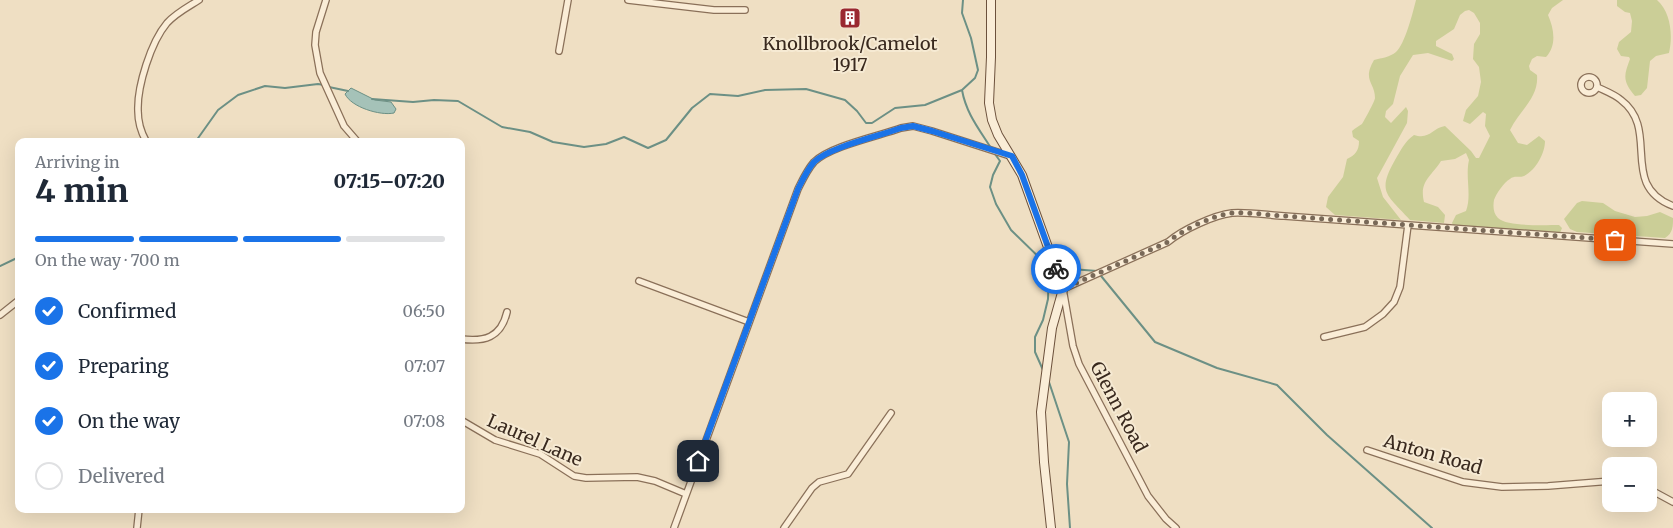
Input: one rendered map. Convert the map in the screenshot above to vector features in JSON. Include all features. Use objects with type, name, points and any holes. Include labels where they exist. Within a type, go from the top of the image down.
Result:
[{"type":"street","points":[[145,138],[140,125],[138,103],[144,74],[154,46],[168,22],[199,0]]},
{"type":"street","points":[[326,0],[316,32],[317,57],[326,89],[344,126],[354,138]]},
{"type":"street","points":[[559,51],[568,0]]},
{"type":"street","points":[[628,0],[660,2],[714,10],[745,10]]},
{"type":"street","points":[[990,0],[991,58],[988,102],[998,135],[1022,175],[1063,289],[1052,328],[1041,412],[1051,528]]},
{"type":"street","points":[[1597,87],[1621,99],[1631,110],[1639,125],[1641,135],[1643,176],[1657,196],[1673,206]]},
{"type":"street","points":[[674,528],[798,189],[806,172],[828,152],[901,128],[913,126],[1012,156]]},
{"type":"street","points":[[1063,289],[1168,242],[1177,234],[1219,216],[1232,213],[1673,244]]},
{"type":"street","points":[[1324,336],[1365,327],[1383,314],[1394,302],[1400,287],[1408,225]]},
{"type":"street","points":[[638,281],[749,322]]},
{"type":"street","name":"Glenn Road","points":[[1063,289],[1073,346],[1079,364],[1148,496],[1166,519],[1176,528]]},
{"type":"street","points":[[0,315],[15,303]]},
{"type":"street","points":[[465,339],[480,341],[492,336],[501,327],[507,312]]},
{"type":"street","points":[[784,528],[812,488],[819,482],[848,474],[891,413]]},
{"type":"street","name":"Laurel Lane","points":[[465,422],[495,440],[540,454],[574,476],[586,478],[637,477],[655,481],[686,494]]},
{"type":"street","name":"Anton Road","points":[[1367,450],[1463,482],[1502,487],[1602,482]]},
{"type":"street","points":[[1657,493],[1673,502]]},
{"type":"street","points":[[137,528],[139,513]]},
{"type":"green space","points":[[1416,0],[1563,0],[1552,8],[1548,15],[1553,31],[1552,47],[1546,57],[1537,56],[1532,59],[1529,66],[1530,70],[1537,75],[1535,91],[1510,130],[1518,143],[1527,145],[1539,136],[1545,141],[1543,151],[1539,161],[1532,170],[1522,177],[1513,177],[1505,183],[1494,200],[1495,214],[1503,221],[1527,225],[1559,225],[1562,228],[1560,233],[1453,225],[1452,223],[1456,215],[1466,211],[1468,205],[1469,160],[1466,153],[1455,159],[1441,161],[1427,180],[1423,189],[1424,202],[1438,207],[1445,215],[1444,223],[1410,220],[1387,193],[1386,180],[1389,171],[1403,146],[1414,135],[1424,136],[1445,126],[1476,158],[1479,158],[1490,136],[1485,126],[1486,114],[1483,112],[1470,124],[1463,121],[1466,110],[1478,96],[1481,82],[1479,67],[1473,59],[1474,44],[1480,34],[1480,23],[1474,13],[1469,10],[1460,15],[1454,29],[1436,41],[1436,46],[1452,54],[1454,59],[1452,61],[1428,53],[1413,55],[1400,76],[1393,104],[1386,111],[1385,117],[1391,123],[1406,107],[1408,111],[1407,123],[1377,178],[1383,197],[1401,220],[1335,215],[1326,207],[1328,197],[1343,177],[1347,159],[1357,150],[1359,141],[1353,137],[1352,131],[1362,124],[1375,100],[1369,77],[1374,60],[1391,55],[1399,48],[1408,28]]},
{"type":"green space","points":[[1617,0],[1657,0],[1662,5],[1670,25],[1669,53],[1656,56],[1650,61],[1647,88],[1641,95],[1635,96],[1628,86],[1625,78],[1630,59],[1629,57],[1621,56],[1617,49],[1619,42],[1631,32],[1632,21],[1630,13],[1617,6]]},
{"type":"green space","points":[[1582,201],[1603,203],[1615,211],[1635,217],[1660,212],[1673,218],[1672,229],[1665,238],[1577,232],[1570,229],[1564,219],[1577,203]]},
{"type":"water","points":[[351,88],[375,100],[391,102],[396,109],[394,113],[374,112],[359,107],[348,99],[345,94]]},
{"type":"waterway","points":[[372,99],[413,102],[434,100],[458,101],[502,127],[530,132],[553,142],[584,147],[606,144],[624,137],[648,148],[666,140],[692,108],[710,94],[738,96],[765,90],[806,89],[845,100],[866,123],[872,123],[895,108],[925,105],[962,90],[975,78],[978,70],[971,38],[962,13],[963,0]]},
{"type":"waterway","points":[[198,138],[218,110],[238,95],[265,86],[285,88],[324,85]]},
{"type":"waterway","points":[[329,87],[348,91]]},
{"type":"waterway","points":[[962,90],[970,113],[991,148]]},
{"type":"waterway","points":[[995,154],[1000,161],[993,175],[990,187],[996,204],[1011,230],[1049,267],[1048,299],[1043,320],[1035,337],[1035,352],[1043,370]]},
{"type":"waterway","points":[[0,266],[15,259]]},
{"type":"waterway","points":[[1059,268],[1097,271],[1155,342],[1217,368],[1277,385],[1327,435],[1432,528]]},
{"type":"waterway","points":[[1048,379],[1069,442],[1067,484],[1070,528]]},
{"type":"way so far","points":[[1056,269],[1063,289],[1168,242],[1177,234],[1219,216],[1232,213],[1615,240]]},
{"type":"place","name":"Knollbrook/Camelot 1917","points":[[850,18]]},
{"type":"route","points":[[698,461],[798,189],[806,172],[828,152],[901,128],[913,126],[1012,156],[1022,175],[1056,269]]}]
